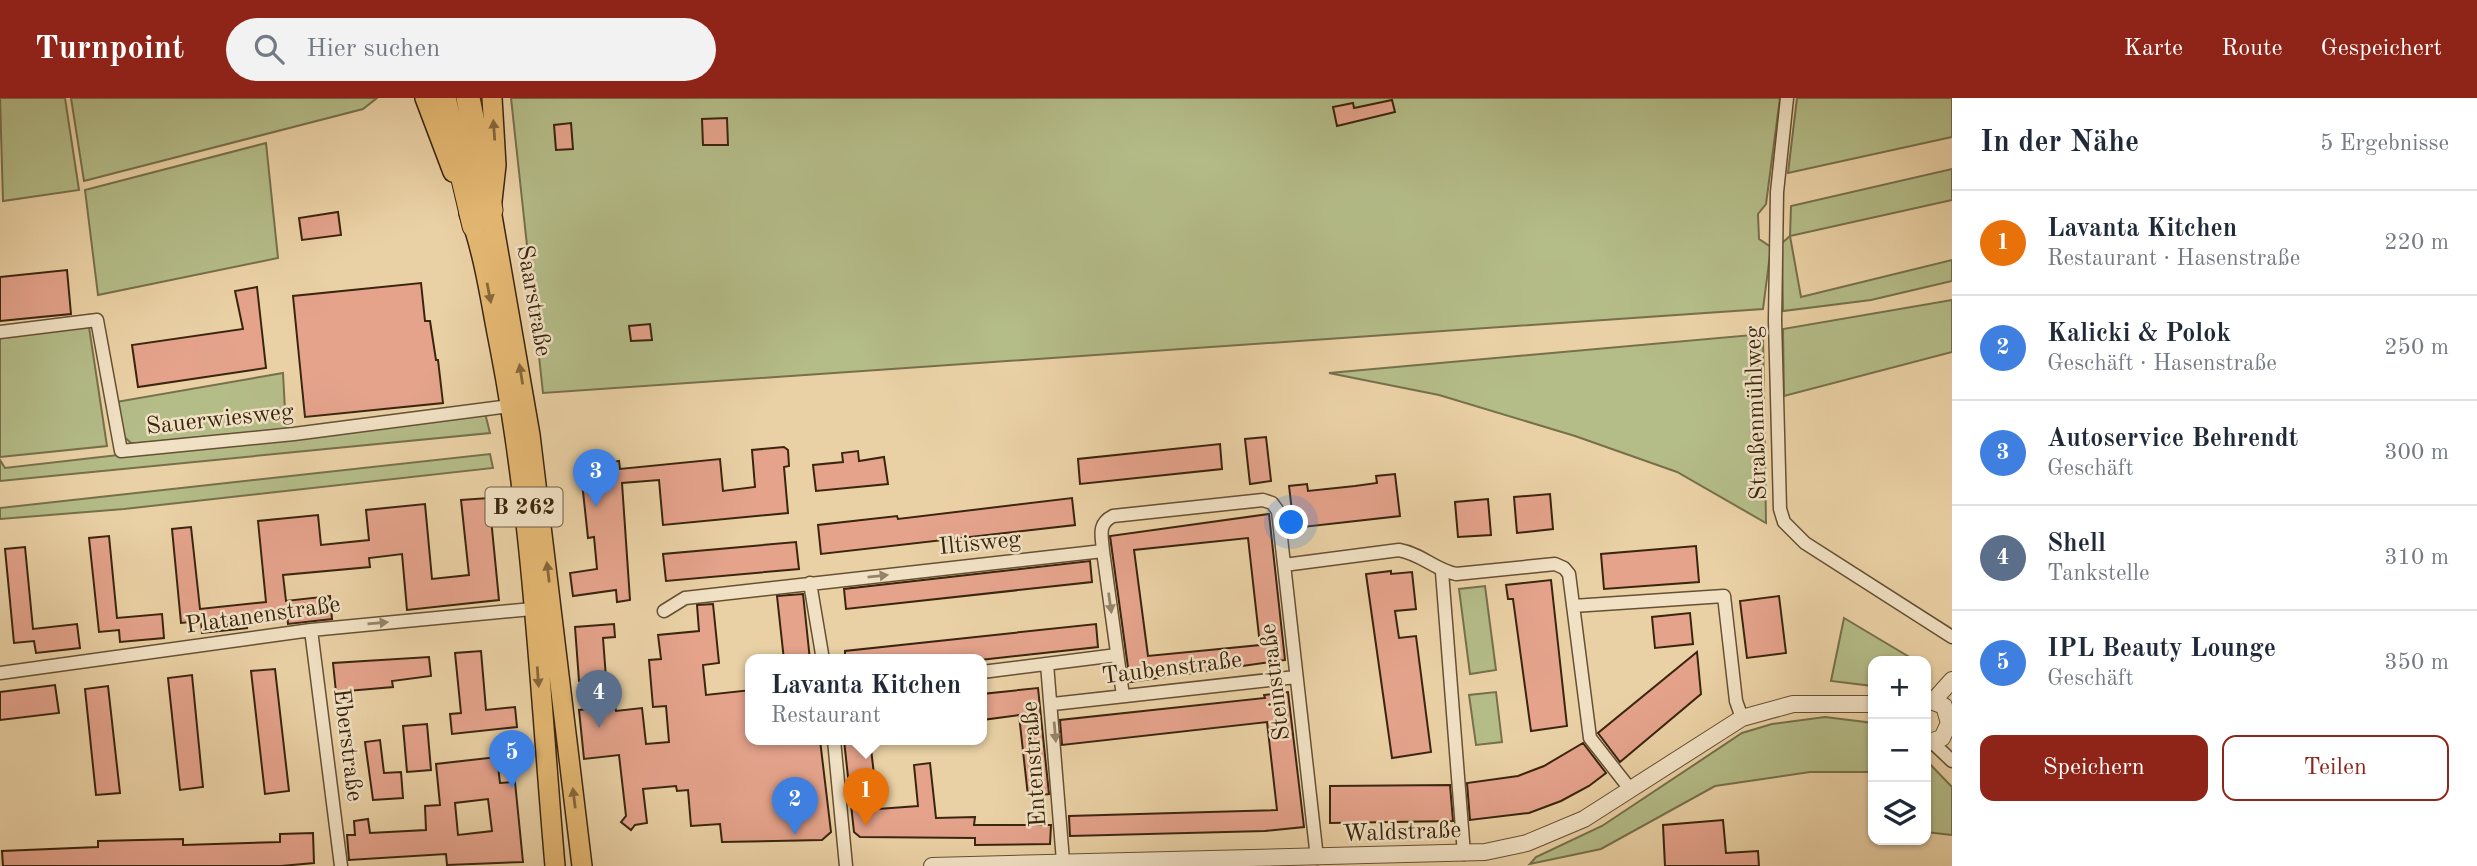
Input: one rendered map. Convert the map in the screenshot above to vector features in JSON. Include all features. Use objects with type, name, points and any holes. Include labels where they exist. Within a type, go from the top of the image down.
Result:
[{"type":"highway","name":"B 262","points":[[444,98],[474,226]]},
{"type":"highway","name":"B 262","points":[[469,104],[491,210]]},
{"type":"main road","name":"B 262","points":[[425,98],[474,226]]},
{"type":"main road","name":"B 262","points":[[491,210],[496,164],[492,98]]},
{"type":"main road","name":"Saarstraße","points":[[491,210],[518,403]]},
{"type":"main road","name":"Saarstraße","points":[[474,226],[518,403]]},
{"type":"main road","name":"B 262","points":[[518,403],[555,866]]},
{"type":"main road","name":"B 262","points":[[518,403],[582,866]]},
{"type":"street","name":"Straßenmühlweg","points":[[1787,98],[1777,192],[1775,321],[1780,509],[1793,534],[1952,637]]},
{"type":"street","name":"Sauerwiesweg","points":[[0,332],[97,320],[121,451],[294,434],[518,403]]},
{"type":"street","name":"Steinstraße","points":[[1103,551],[1101,528],[1104,520],[1112,516],[1263,500],[1272,503],[1278,511],[1317,858]]},
{"type":"street","points":[[1284,565],[1399,550],[1416,553],[1442,572],[1456,574],[1555,564],[1564,568],[1569,575],[1590,738],[1630,789]]},
{"type":"street","name":"Iltisweg","points":[[664,611],[685,598],[1103,551]]},
{"type":"street","points":[[1103,551],[1123,696]]},
{"type":"street","points":[[1442,572],[1464,855]]},
{"type":"street","points":[[810,583],[822,654]]},
{"type":"street","points":[[1573,606],[1724,596],[1736,701],[1742,718]]},
{"type":"street","name":"Platanenstraße","points":[[0,673],[311,630],[533,608]]},
{"type":"street","name":"Eberstraße","points":[[311,630],[341,866]]},
{"type":"street","name":"Taubenstraße","points":[[987,670],[1117,656]]},
{"type":"street","name":"Entenstraße","points":[[1048,664],[1063,861]]},
{"type":"street","name":"Taubenstraße","points":[[1053,704],[1296,677]]},
{"type":"street","points":[[1931,698],[1952,680]]},
{"type":"street","points":[[1931,699],[1950,707],[1950,723],[1939,740],[1952,761]]},
{"type":"street","name":"Waldstraße","points":[[1834,703],[1868,713]]},
{"type":"street","name":"Waldstraße","points":[[932,866],[1063,861],[1116,863],[1464,855],[1506,848],[1547,836],[1584,819],[1742,718],[1793,704],[1868,704]]},
{"type":"street","points":[[834,745],[846,866]]},
{"type":"green space","points":[[0,98],[65,98],[79,190],[3,201]]},
{"type":"green space","points":[[71,98],[377,98],[363,109],[84,181]]},
{"type":"green space","points":[[511,98],[1780,98],[1766,204],[1758,214],[1759,239],[1771,247],[1763,309],[543,393]]},
{"type":"green space","points":[[1797,98],[1952,98],[1952,137],[1788,173]]},
{"type":"green space","points":[[266,143],[278,258],[98,295],[85,190]]},
{"type":"green space","points":[[1952,169],[1952,200],[1790,236],[1791,206]]},
{"type":"green space","points":[[1790,236],[1801,297],[1952,260],[1952,281],[1871,300],[1783,311],[1782,243]]},
{"type":"green space","points":[[1952,300],[1952,352],[1784,396],[1783,329]]},
{"type":"green space","points":[[89,327],[107,446],[0,457],[0,336]]},
{"type":"green space","points":[[1763,334],[1766,523],[1677,472],[1575,436],[1439,395],[1329,373]]},
{"type":"green space","points":[[283,373],[286,429],[140,443],[131,443],[122,435],[116,402]]},
{"type":"green space","points":[[485,413],[490,433],[0,481],[0,460],[5,468]]},
{"type":"green space","points":[[490,454],[493,468],[124,509],[0,519],[0,508]]},
{"type":"green space","points":[[1485,586],[1496,670],[1470,674],[1459,589]]},
{"type":"green space","points":[[1844,618],[1908,656],[1868,656],[1868,685],[1831,681]]},
{"type":"green space","points":[[1496,692],[1502,742],[1476,745],[1469,695]]},
{"type":"green space","points":[[1825,717],[1868,722],[1868,772],[1810,772],[1715,786],[1601,849],[1530,864],[1536,857],[1602,826],[1742,733],[1772,724]]},
{"type":"green space","points":[[1931,765],[1952,787],[1952,835],[1931,833]]},
{"type":"building","points":[[1392,100],[1395,112],[1337,126],[1333,107],[1353,103],[1354,108]]},
{"type":"building","points":[[727,118],[728,145],[703,145],[702,119]]},
{"type":"building","points":[[571,123],[573,149],[556,150],[554,125]]},
{"type":"building","points":[[338,212],[341,235],[302,240],[299,218]]},
{"type":"building","points":[[67,270],[71,314],[0,321],[0,277]]},
{"type":"building","points":[[421,283],[425,321],[430,321],[443,403],[305,417],[293,296]]},
{"type":"building","points":[[257,287],[266,368],[138,387],[132,345],[243,329],[235,291]]},
{"type":"building","points":[[650,324],[652,340],[631,341],[629,326]]},
{"type":"building","points":[[1266,437],[1271,481],[1250,484],[1245,439]]},
{"type":"building","points":[[1220,444],[1222,469],[1080,484],[1078,459]]},
{"type":"building","points":[[784,447],[788,450],[789,466],[784,467],[788,513],[663,525],[659,480],[622,483],[630,600],[617,602],[616,590],[573,596],[570,573],[597,569],[594,537],[588,538],[582,482],[603,479],[601,464],[619,461],[620,469],[720,459],[723,491],[755,487],[752,450]]},
{"type":"building","points":[[858,451],[859,461],[884,457],[888,484],[816,491],[813,465],[843,462],[842,453]]},
{"type":"building","points":[[1395,474],[1400,516],[1294,528],[1289,486],[1307,484],[1308,491],[1355,486],[1377,483],[1376,476]]},
{"type":"building","points":[[1550,494],[1553,529],[1517,533],[1514,497]]},
{"type":"building","points":[[489,498],[499,600],[407,610],[402,554],[369,558],[370,567],[283,575],[286,601],[330,596],[332,619],[288,624],[287,613],[245,617],[247,628],[202,633],[201,621],[181,623],[172,529],[191,527],[200,609],[266,602],[258,521],[318,515],[321,545],[369,540],[366,510],[425,504],[432,579],[469,575],[461,500]]},
{"type":"building","points":[[1072,498],[1075,525],[821,554],[818,525],[897,516],[898,519]]},
{"type":"building","points":[[1488,499],[1491,535],[1458,537],[1455,502]]},
{"type":"building","points":[[1269,514],[1285,660],[1130,682],[1110,536]],"holes":[[[1248,538],[1260,645],[1148,656],[1134,550]]]},
{"type":"building","points":[[109,536],[117,618],[162,614],[164,638],[120,642],[119,630],[99,632],[89,538]]},
{"type":"building","points":[[796,542],[799,569],[666,581],[663,554]]},
{"type":"building","points":[[1696,546],[1699,582],[1604,589],[1601,554]]},
{"type":"building","points":[[25,547],[33,629],[77,624],[80,648],[36,653],[34,641],[14,643],[5,549]]},
{"type":"building","points":[[1090,561],[1092,582],[846,609],[844,589]]},
{"type":"building","points":[[1391,571],[1391,574],[1412,572],[1416,609],[1395,611],[1399,638],[1416,636],[1431,752],[1392,758],[1366,574]]},
{"type":"building","points":[[1551,580],[1567,726],[1531,731],[1513,599],[1508,599],[1506,585]]},
{"type":"building","points":[[803,594],[809,654],[783,654],[777,596]]},
{"type":"building","points":[[1779,596],[1786,653],[1747,658],[1740,601]]},
{"type":"building","points":[[713,604],[719,663],[703,665],[706,695],[745,691],[745,745],[821,745],[831,832],[822,840],[722,842],[720,824],[691,826],[688,790],[677,791],[676,786],[643,789],[647,823],[635,825],[631,830],[621,822],[626,816],[619,755],[584,759],[579,710],[615,706],[616,711],[642,708],[646,744],[669,742],[666,706],[653,707],[649,660],[661,659],[658,635],[699,631],[697,605]]},
{"type":"building","points":[[1690,613],[1693,644],[1655,648],[1652,617]]},
{"type":"building","points":[[614,624],[615,637],[603,638],[606,678],[579,681],[575,627]]},
{"type":"building","points":[[1096,624],[1098,647],[987,659],[987,654],[845,654],[845,651]]},
{"type":"building","points":[[481,651],[486,710],[515,707],[517,727],[452,734],[450,714],[461,713],[455,653]]},
{"type":"building","points":[[1697,652],[1701,694],[1620,762],[1598,733]]},
{"type":"building","points":[[429,657],[431,676],[392,681],[393,687],[336,692],[333,663]]},
{"type":"building","points":[[275,669],[289,791],[265,794],[251,671]]},
{"type":"building","points":[[192,675],[203,787],[180,790],[168,678]]},
{"type":"building","points":[[55,685],[59,713],[0,720],[0,692]]},
{"type":"building","points":[[108,686],[120,793],[96,795],[85,689]]},
{"type":"building","points":[[1038,688],[1049,794],[1028,796],[1019,715],[987,719],[987,693]]},
{"type":"building","points":[[1288,692],[1304,827],[1265,831],[1070,836],[1069,816],[1277,810],[1267,722],[1062,745],[1060,720],[1265,698],[1264,695]]},
{"type":"building","points":[[427,724],[431,770],[407,772],[403,726]]},
{"type":"building","points":[[380,740],[384,773],[401,772],[403,798],[373,800],[365,742]]},
{"type":"building","points":[[1583,743],[1606,773],[1589,786],[1561,801],[1529,813],[1470,820],[1467,783],[1518,776],[1544,766]]},
{"type":"building","points":[[845,745],[871,745],[878,809],[918,806],[914,765],[930,763],[936,818],[975,817],[974,825],[1051,825],[1050,844],[975,845],[975,838],[860,837],[854,832]]},
{"type":"building","points":[[497,757],[500,783],[515,782],[523,862],[447,865],[446,854],[349,860],[347,835],[355,835],[354,821],[368,819],[370,833],[426,830],[425,806],[440,805],[436,764]],"holes":[[[488,799],[492,831],[458,835],[455,803]]]},
{"type":"building","points":[[1450,785],[1453,821],[1330,823],[1330,786]]},
{"type":"building","points":[[1723,820],[1726,853],[1758,851],[1759,866],[1665,866],[1663,825]]},
{"type":"building","points":[[313,833],[314,863],[281,866],[3,866],[2,851],[98,847],[98,841],[183,839],[183,845],[280,842],[280,834]]},
{"type":"place","name":"Autoservice Behrendt","points":[[596,507]]},
{"type":"place","name":"Shell","points":[[599,728]]},
{"type":"place","name":"IPL Beauty Lounge","points":[[512,788]]},
{"type":"place","name":"Lavanta Kitchen","points":[[866,826]]},
{"type":"place","name":"Kalicki & Polok","points":[[795,835]]}]
